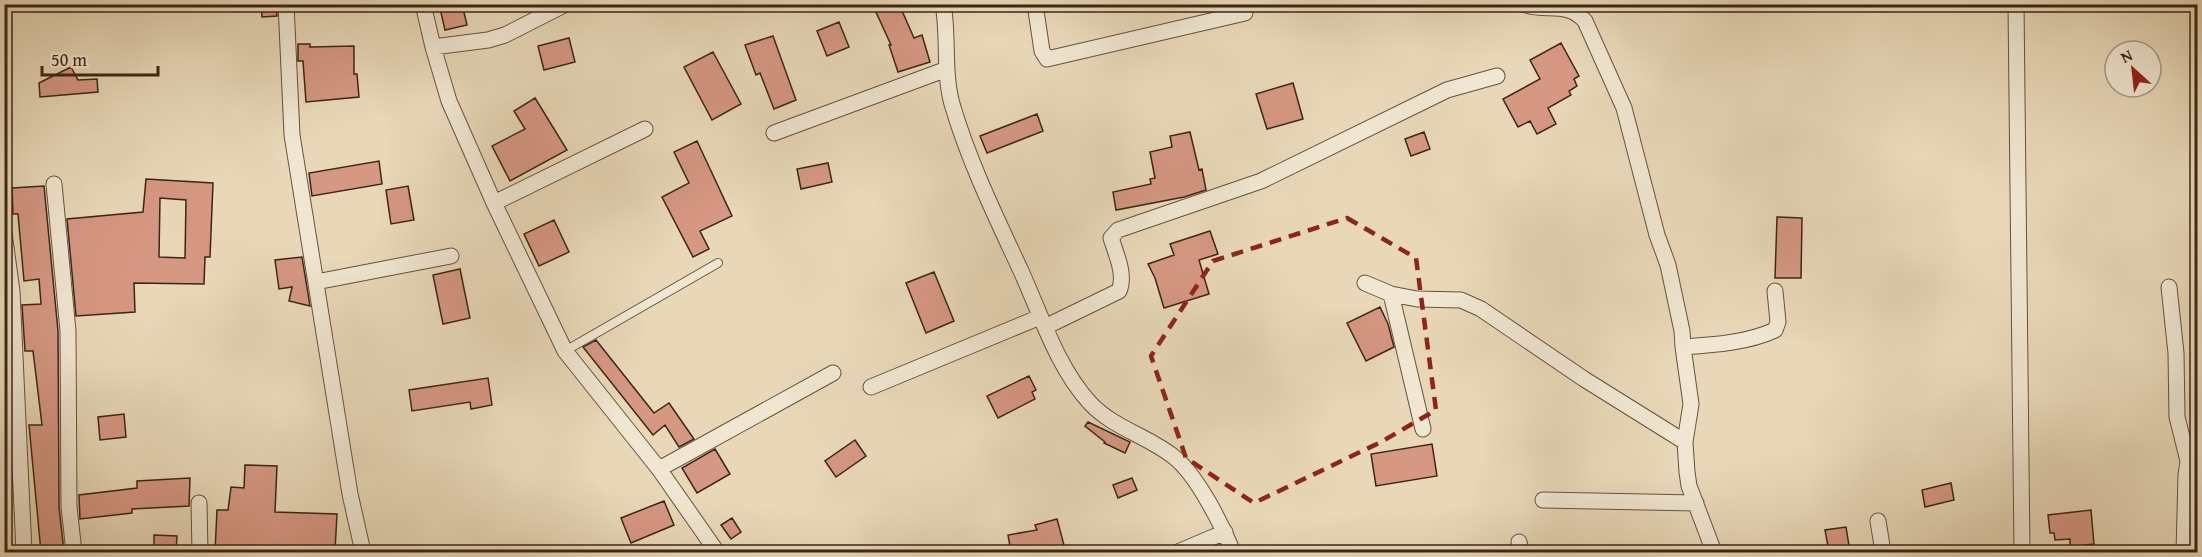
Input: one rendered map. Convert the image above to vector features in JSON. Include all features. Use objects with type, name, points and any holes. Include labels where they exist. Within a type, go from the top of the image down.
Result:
[{"type":"street","points":[[286,4],[292,135],[350,494],[363,552]]},
{"type":"street","points":[[423,4],[432,47],[449,101],[494,203],[565,351],[660,469],[717,552]]},
{"type":"street","points":[[432,47],[488,40],[505,35],[566,4]]},
{"type":"street","points":[[943,4],[947,69],[952,102],[983,188],[1043,322],[1075,382],[1090,403],[1111,420],[1174,457],[1191,476],[1225,532],[1233,552]]},
{"type":"street","points":[[1035,4],[1042,51],[1047,58],[1245,13]]},
{"type":"street","points":[[1523,4],[1578,12],[1585,21],[1624,108],[1657,235],[1668,265],[1682,332],[1691,404],[1685,442],[1687,472],[1695,503],[1714,552]]},
{"type":"street","points":[[2016,4],[2022,552]]},
{"type":"street","points":[[774,133],[947,69]]},
{"type":"street","points":[[871,387],[1119,291],[1122,285],[1121,273],[1111,238],[1118,230],[1260,181],[1447,90],[1497,76]]},
{"type":"street","points":[[494,203],[645,129]]},
{"type":"street","points":[[54,184],[68,331],[69,507],[74,552]]},
{"type":"street","points":[[4,233],[12,291],[24,552]]},
{"type":"street","points":[[316,282],[451,256]]},
{"type":"street","points":[[1365,283],[1390,294],[1416,299],[1461,300],[1481,309],[1584,379],[1685,442]]},
{"type":"street","points":[[2169,287],[2176,352],[2177,417],[2193,456],[2186,475],[2184,552]]},
{"type":"street","points":[[1683,347],[1715,345],[1767,334],[1775,330],[1778,322],[1775,291]]},
{"type":"street","points":[[1390,294],[1423,429]]},
{"type":"street","points":[[660,469],[833,373]]},
{"type":"street","points":[[1543,500],[1695,503]]},
{"type":"street","points":[[199,503],[200,552]]},
{"type":"street","points":[[1878,521],[1883,552]]},
{"type":"street","points":[[1178,552],[1225,532]]},
{"type":"lane","points":[[565,351],[718,263]]},
{"type":"highlighted area","points":[[1347,218],[1416,258],[1436,410],[1381,442],[1254,503],[1186,458],[1151,356],[1213,261]]},
{"type":"building","points":[[261,4],[276,4],[277,16],[262,17]]},
{"type":"building","points":[[439,4],[462,4],[467,25],[445,30]]},
{"type":"building","points":[[893,4],[899,4],[914,38],[922,35],[930,62],[898,72],[889,45],[891,45],[876,12]]},
{"type":"building","points":[[839,22],[849,47],[827,56],[817,31]]},
{"type":"building","points":[[773,36],[796,100],[774,109],[760,73],[756,75],[745,45]]},
{"type":"building","points":[[569,38],[575,62],[544,70],[538,46]]},
{"type":"building","points":[[1561,43],[1579,76],[1574,79],[1577,86],[1569,91],[1571,95],[1548,108],[1556,124],[1537,134],[1530,121],[1518,127],[1503,99],[1540,79],[1530,60]]},
{"type":"building","points":[[298,44],[310,44],[310,47],[354,46],[354,74],[357,74],[359,97],[306,102],[303,61],[298,61]]},
{"type":"building","points":[[713,52],[741,104],[712,120],[684,67]]},
{"type":"building","points":[[71,67],[78,80],[97,79],[98,92],[40,97],[39,83]]},
{"type":"building","points":[[1293,83],[1303,119],[1267,129],[1256,94]]},
{"type":"building","points":[[535,98],[567,150],[510,181],[492,146],[525,129],[514,111]]},
{"type":"building","points":[[1037,114],[1043,131],[987,153],[980,136]]},
{"type":"building","points":[[1190,132],[1206,190],[1184,197],[1116,210],[1113,192],[1151,184],[1150,179],[1155,178],[1150,152],[1172,147],[1170,136]]},
{"type":"building","points":[[1424,132],[1430,149],[1411,156],[1405,139]]},
{"type":"building","points":[[697,141],[732,216],[700,231],[709,249],[693,257],[662,197],[689,183],[674,152]]},
{"type":"building","points":[[379,161],[382,184],[312,196],[309,173]]},
{"type":"building","points":[[828,163],[832,182],[801,189],[797,169]]},
{"type":"building","points":[[146,179],[213,183],[210,257],[205,257],[204,284],[134,283],[135,312],[76,316],[67,219],[143,212]],"holes":[[[160,198],[186,200],[185,258],[159,257]]]},
{"type":"building","points":[[44,186],[58,331],[59,507],[64,552],[41,552],[29,425],[42,425],[33,351],[25,351],[22,305],[41,304],[39,279],[24,281],[18,214],[13,214],[12,188]]},
{"type":"building","points":[[408,186],[414,220],[391,224],[386,190]]},
{"type":"building","points":[[1777,217],[1802,218],[1801,278],[1775,278]]},
{"type":"building","points":[[554,220],[569,252],[539,266],[524,234]]},
{"type":"building","points":[[1210,231],[1218,254],[1199,260],[1209,294],[1164,308],[1148,264],[1174,255],[1170,244]]},
{"type":"building","points":[[302,257],[310,306],[289,301],[292,287],[279,289],[275,260]]},
{"type":"building","points":[[460,269],[470,318],[443,324],[433,275]]},
{"type":"building","points":[[934,272],[954,321],[926,333],[906,283]]},
{"type":"building","points":[[1380,307],[1388,324],[1394,347],[1366,361],[1347,323]]},
{"type":"building","points":[[596,340],[654,413],[669,403],[694,439],[679,447],[665,425],[653,435],[583,347]]},
{"type":"building","points":[[1029,376],[1036,390],[1032,392],[1035,399],[998,418],[987,396]]},
{"type":"building","points":[[488,378],[492,405],[471,409],[470,402],[412,411],[409,390]]},
{"type":"building","points":[[124,414],[126,437],[100,440],[98,417]]},
{"type":"building","points":[[1088,422],[1130,442],[1125,453],[1104,443],[1085,426]]},
{"type":"building","points":[[855,440],[866,456],[836,477],[825,461]]},
{"type":"building","points":[[1432,444],[1437,476],[1376,486],[1371,454]]},
{"type":"building","points":[[715,449],[730,474],[697,493],[682,468]]},
{"type":"building","points":[[245,465],[277,466],[275,512],[337,514],[335,551],[245,547],[245,552],[215,552],[217,510],[228,510],[231,487],[244,488]]},
{"type":"building","points":[[190,478],[189,506],[132,509],[132,513],[80,519],[79,495],[137,488],[137,481]]},
{"type":"building","points":[[1132,478],[1137,490],[1118,498],[1113,485]]},
{"type":"building","points":[[1951,483],[1954,500],[1925,507],[1922,490]]},
{"type":"building","points":[[664,501],[674,525],[631,543],[621,518]]},
{"type":"building","points":[[2091,510],[2094,544],[2070,547],[2070,539],[2055,540],[2054,533],[2050,533],[2048,515]]},
{"type":"building","points":[[732,518],[741,532],[731,539],[721,525]]},
{"type":"building","points":[[1057,519],[1064,545],[1055,548],[1056,552],[1011,552],[1008,535],[1037,530],[1035,525]]},
{"type":"building","points":[[1846,527],[1850,552],[1829,552],[1825,530]]},
{"type":"building","points":[[154,535],[177,536],[176,552],[154,552]]}]
